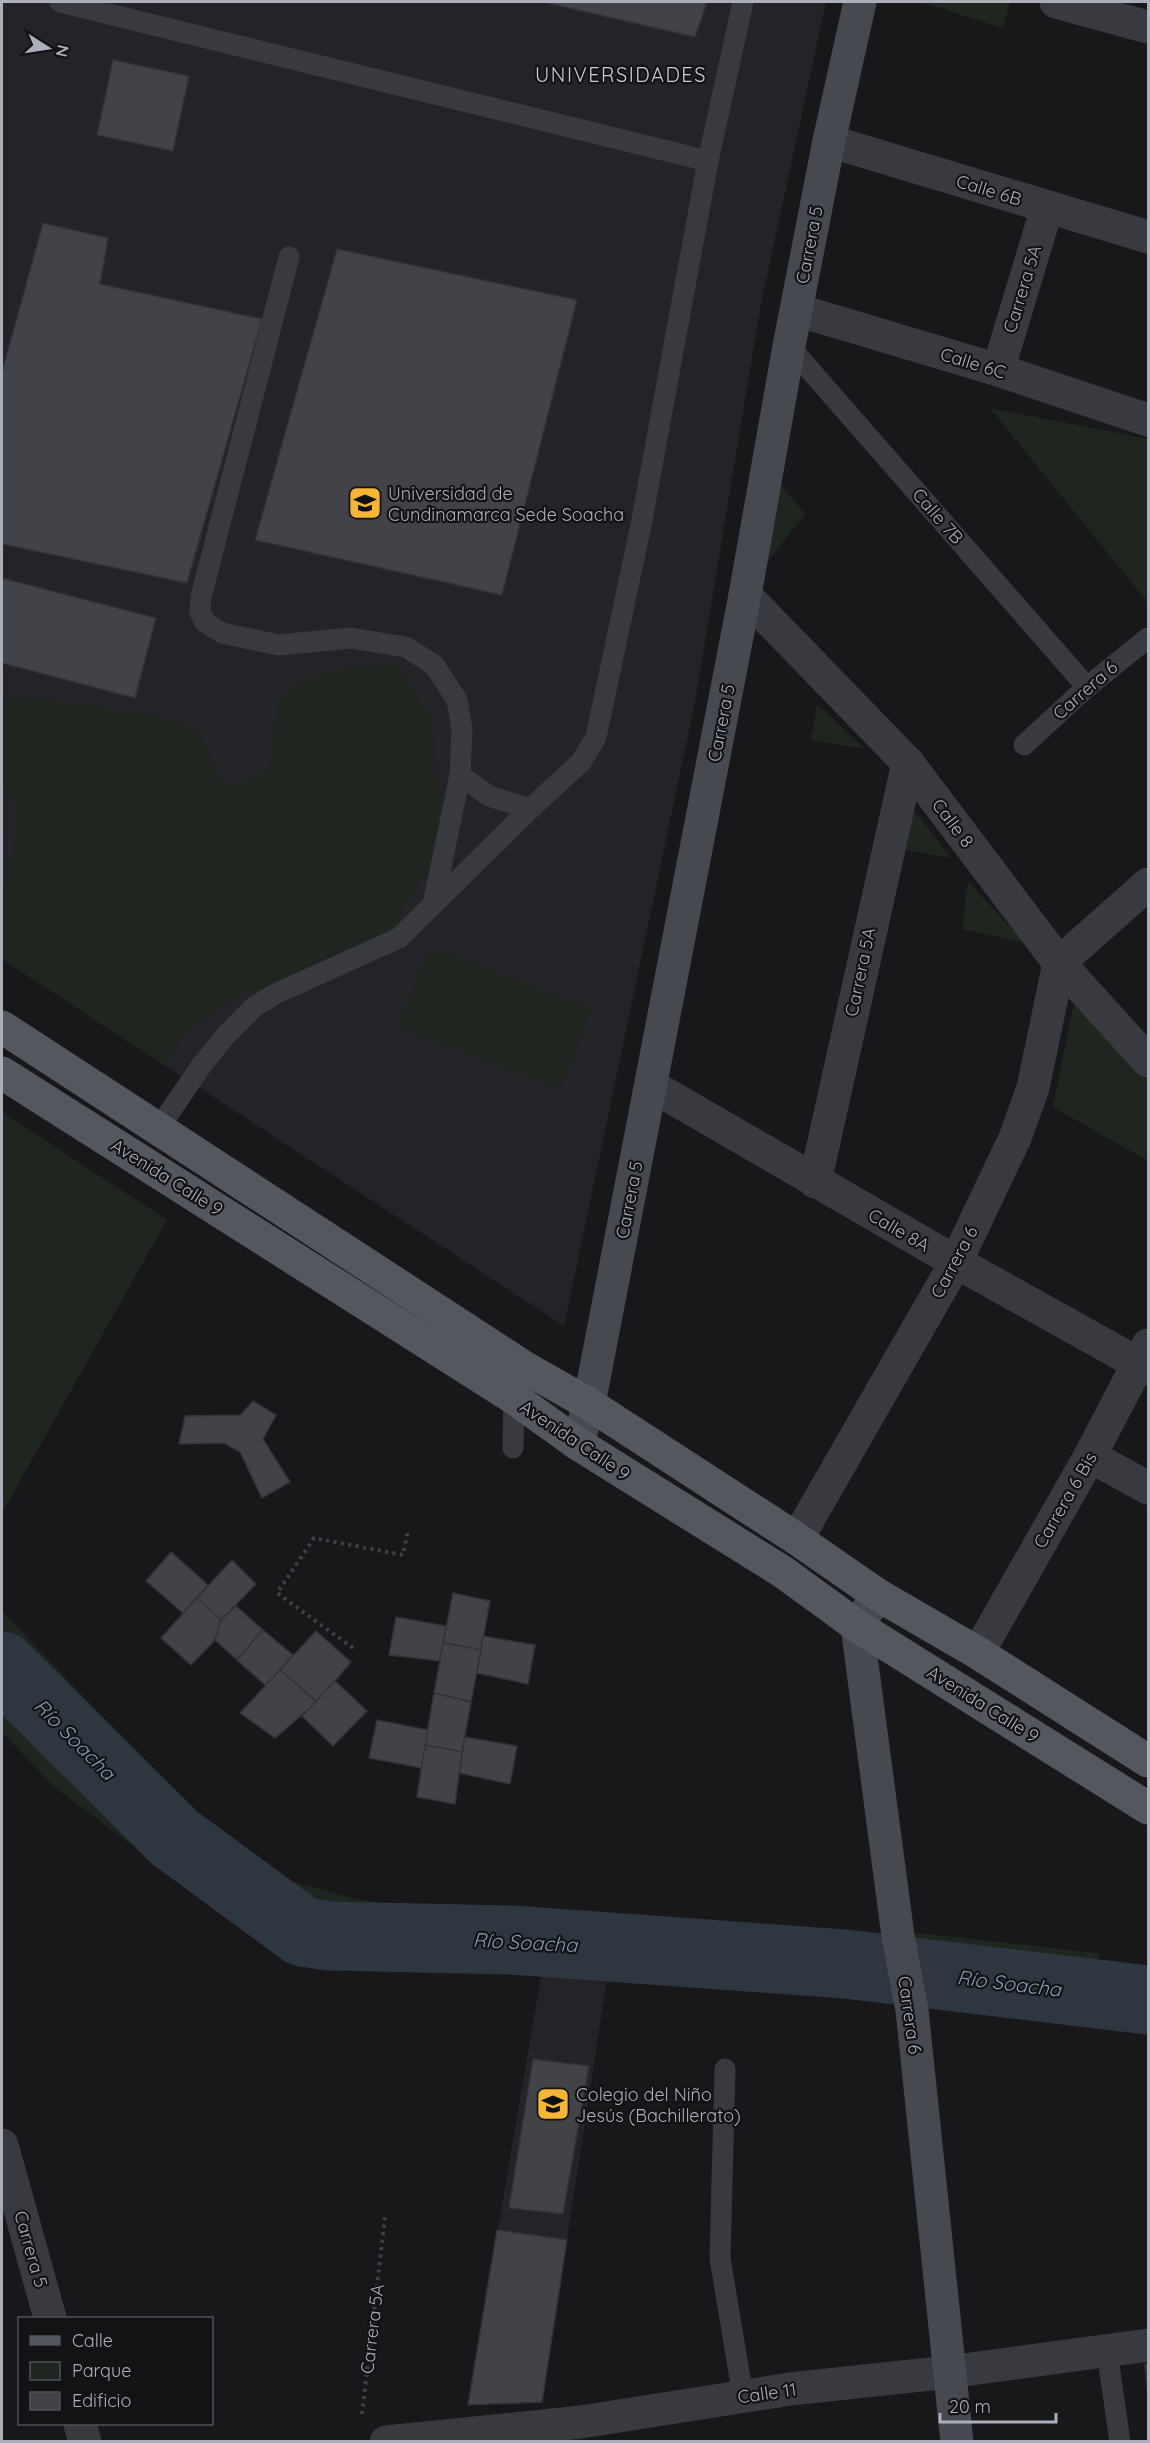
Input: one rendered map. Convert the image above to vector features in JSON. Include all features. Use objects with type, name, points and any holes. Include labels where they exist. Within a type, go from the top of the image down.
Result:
[{"type":"main road","name":"Carrera 5","points":[[578,1444],[589,1404],[652,1086],[745,595],[789,346],[829,141],[860,2]]},
{"type":"main road","name":"Avenida Calle 9","points":[[2,1027],[524,1367],[589,1404],[878,1594],[978,1653],[1149,1761]]},
{"type":"main road","name":"Avenida Calle 9","points":[[2,1072],[514,1398],[578,1444],[783,1572],[857,1626],[1149,1808]]},
{"type":"main road","points":[[857,1626],[878,1594]]},
{"type":"main road","name":"Carrera 6","points":[[857,1626],[898,1936],[912,2010],[957,2442]]},
{"type":"street","points":[[1056,2],[1149,27]]},
{"type":"street","name":"Calle 6B","points":[[829,141],[1149,237]]},
{"type":"street","name":"Carrera 5A","points":[[998,370],[1047,208]]},
{"type":"street","name":"Calle 6C","points":[[797,310],[998,370],[1149,420]]},
{"type":"street","name":"Calle 8","points":[[745,595],[908,763],[1059,963],[1149,1061]]},
{"type":"street","name":"Carrera 5A","points":[[815,1182],[908,763]]},
{"type":"street","points":[[1059,963],[1149,884]]},
{"type":"street","name":"Carrera 6","points":[[797,1539],[956,1262],[1015,1138],[1033,1088],[1059,963]]},
{"type":"street","name":"Calle 8A","points":[[652,1086],[956,1262],[1146,1360]]},
{"type":"street","name":"Carrera 6 Bis","points":[[978,1653],[1146,1360]]},
{"type":"street","points":[[1090,1456],[1149,1488]]},
{"type":"street","name":"Carrera 5","points":[[2,2145],[49,2317]]},
{"type":"street","name":"Calle 11","points":[[386,2442],[582,2432],[743,2396],[949,2372],[1149,2345]]},
{"type":"street","points":[[80,2425],[85,2442]]},
{"type":"lane","points":[[60,2],[708,160]]},
{"type":"lane","points":[[159,1128],[201,1066],[226,1035],[254,1007],[275,994],[399,938],[581,762],[596,737],[641,525],[708,160],[743,2]]},
{"type":"lane","points":[[289,257],[201,597],[200,612],[205,622],[222,633],[279,645],[350,638],[406,647],[434,665],[457,700],[462,729],[459,775],[433,905]]},
{"type":"lane","name":"Calle 7B","points":[[789,346],[1086,687]]},
{"type":"lane","name":"Carrera 6","points":[[1024,745],[1086,687],[1149,638]]},
{"type":"lane","points":[[459,775],[489,796],[530,809]]},
{"type":"lane","points":[[513,1448],[514,1398]]},
{"type":"lane","points":[[725,2069],[720,2258],[743,2396]]},
{"type":"lane","points":[[1107,2351],[1120,2442]]},
{"type":"path","points":[[353,1648],[277,1593],[314,1538],[403,1555],[408,1530]]},
{"type":"path","name":"Carrera 5A","points":[[362,2417],[385,2217]]},
{"type":"shaded area","name":"Universidad de Cundinamarca Sede Soacha","points":[[2,2],[826,2],[761,304],[695,702],[564,1326],[2,959]]},
{"type":"shaded area","name":"Colegio del Niño Jesús (Bachillerato)","points":[[541,1976],[607,1979],[542,2402],[468,2405]]},
{"type":"green space","points":[[920,2],[1010,2],[1003,28]]},
{"type":"green space","points":[[990,408],[1148,439],[1148,603]]},
{"type":"green space","points":[[777,480],[805,514],[765,565]]},
{"type":"green space","points":[[397,665],[431,719],[440,805],[435,860],[404,905],[396,935],[272,990],[243,993],[184,1032],[165,1066],[2,959],[2,890],[14,853],[17,805],[2,786],[2,699],[36,698],[155,716],[199,731],[219,781],[237,785],[270,769],[280,698],[306,680],[339,669]]},
{"type":"green space","points":[[817,704],[865,749],[811,740]]},
{"type":"green space","points":[[914,810],[951,858],[904,850]]},
{"type":"green space","points":[[968,881],[1025,943],[962,929]]},
{"type":"green space","points":[[430,947],[591,1009],[560,1089],[399,1027]]},
{"type":"green space","points":[[1075,998],[1148,1077],[1148,1161],[1053,1107]]},
{"type":"green space","points":[[2,1112],[167,1220],[2,1513]]},
{"type":"green space","points":[[2,1611],[203,1822],[271,1876],[356,1899],[502,1920],[795,1943],[919,1933],[1098,1953],[1099,1977],[1148,1980],[1148,2016],[1046,2004],[773,1987],[380,1968],[310,1955],[247,1931],[53,1786],[2,1732]]},
{"type":"building","points":[[543,2],[707,2],[695,37]]},
{"type":"building","points":[[113,60],[189,76],[173,151],[97,135]]},
{"type":"building","points":[[43,223],[108,238],[100,284],[262,319],[187,583],[2,544],[2,372]]},
{"type":"building","points":[[337,249],[577,300],[502,595],[255,540]]},
{"type":"building","points":[[2,578],[156,618],[135,698],[2,663]]},
{"type":"building","points":[[253,1401],[276,1415],[263,1439],[290,1482],[262,1498],[240,1452],[224,1443],[179,1444],[185,1416],[240,1415]]},
{"type":"building","points":[[171,1552],[208,1585],[183,1613],[146,1581]]},
{"type":"building","points":[[232,1560],[256,1584],[221,1620],[197,1598]]},
{"type":"building","points":[[453,1593],[490,1601],[481,1650],[443,1643]]},
{"type":"building","points":[[197,1598],[221,1620],[215,1640],[191,1665],[161,1638]]},
{"type":"building","points":[[236,1606],[263,1630],[237,1660],[215,1640],[221,1620]]},
{"type":"building","points":[[396,1617],[446,1626],[440,1661],[389,1655]]},
{"type":"building","points":[[263,1630],[293,1655],[266,1686],[237,1660]]},
{"type":"building","points":[[316,1631],[351,1662],[317,1702],[280,1670]]},
{"type":"building","points":[[483,1636],[535,1645],[528,1684],[477,1673]]},
{"type":"building","points":[[443,1643],[481,1650],[471,1702],[434,1693]]},
{"type":"building","points":[[280,1670],[317,1702],[275,1738],[240,1713]]},
{"type":"building","points":[[335,1681],[367,1711],[333,1746],[302,1716]]},
{"type":"building","points":[[434,1693],[471,1702],[462,1752],[425,1745]]},
{"type":"building","points":[[377,1720],[428,1730],[422,1768],[369,1758]]},
{"type":"building","points":[[465,1737],[517,1746],[510,1784],[459,1773]]},
{"type":"building","points":[[425,1745],[462,1752],[455,1804],[417,1797]]},
{"type":"building","points":[[533,2059],[589,2066],[563,2214],[509,2208]]},
{"type":"building","points":[[497,2230],[567,2240],[542,2402],[468,2405]]},
{"type":"building","points":[[1145,2364],[1148,2364],[1148,2396]]},
{"type":"waterway","name":"Río Soacha","points":[[2,1666],[175,1838],[303,1932],[330,1936],[512,1940],[845,1964],[1148,2000]]},
{"type":"place","name":"Universidad de Cundinamarca Sede Soacha","points":[[365,503]]},
{"type":"place","name":"Colegio del Niño Jesús (Bachillerato)","points":[[553,2104]]},
{"type":"district","name":"UNIVERSIDADES","points":[[621,74]]}]
